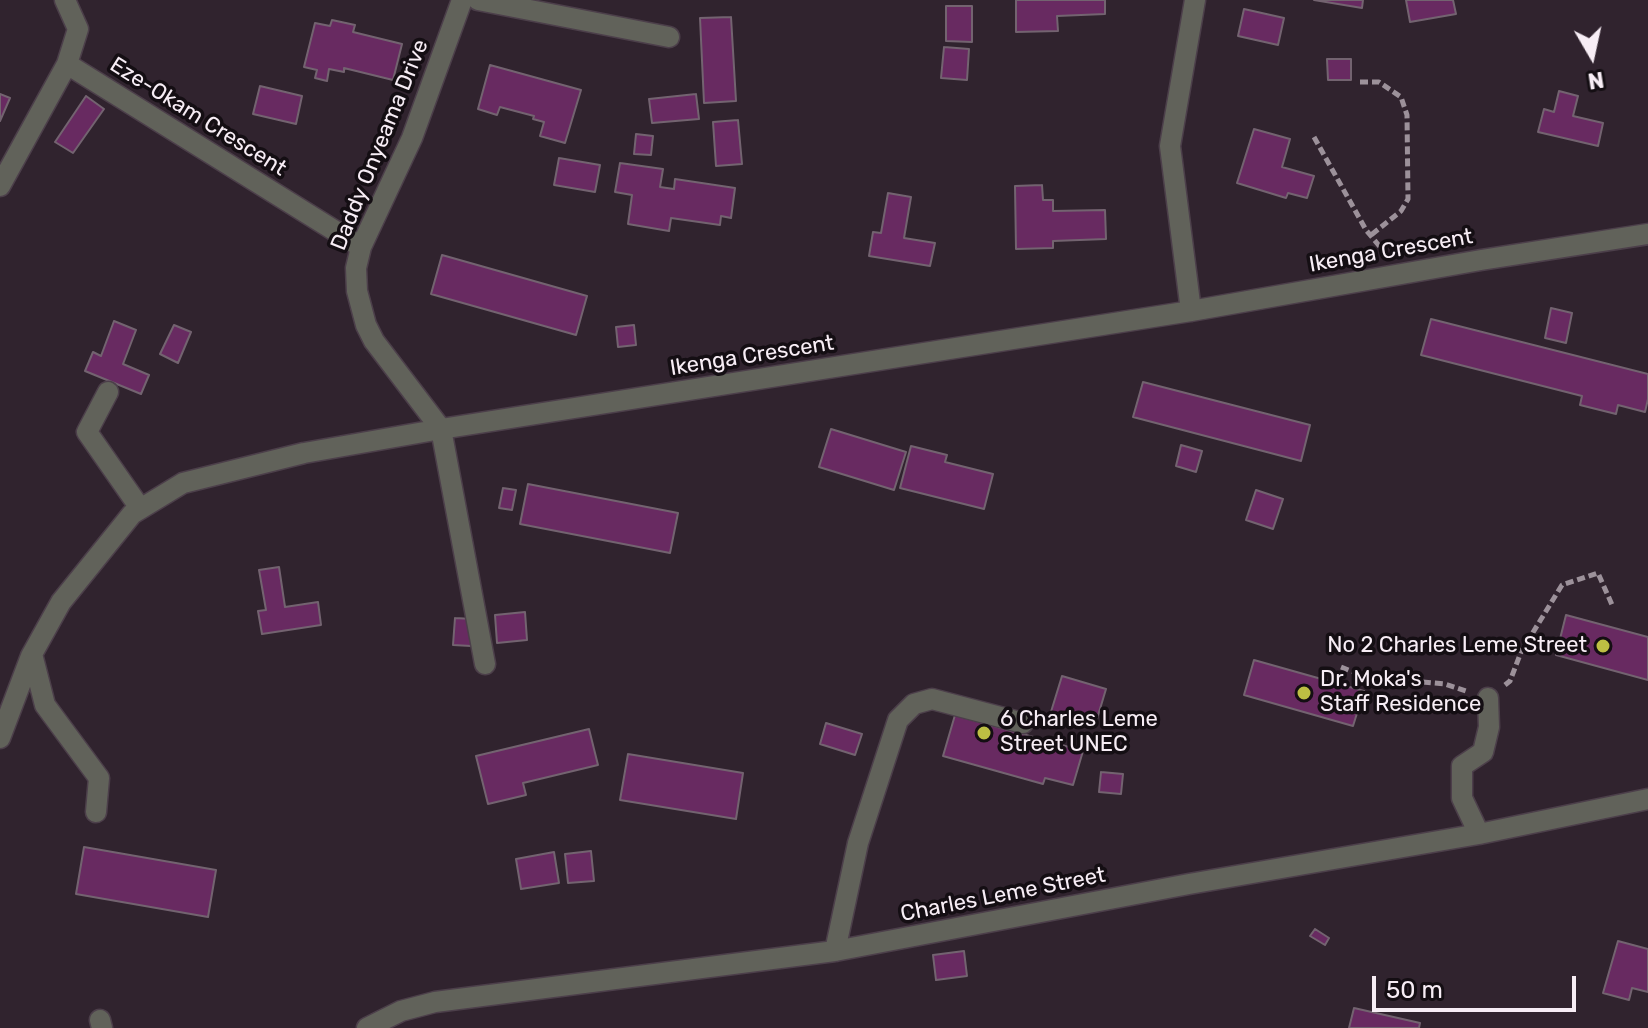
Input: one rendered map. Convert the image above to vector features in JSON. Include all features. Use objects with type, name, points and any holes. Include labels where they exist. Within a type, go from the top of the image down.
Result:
[{"type":"street","points":[[0,186],[67,64],[78,29],[65,0]]},
{"type":"street","name":"Daddy Onyeama Drive","points":[[441,429],[374,341],[366,325],[357,291],[356,268],[361,247],[412,138],[462,0]]},
{"type":"street","points":[[478,0],[669,37]]},
{"type":"street","points":[[1191,311],[1170,146],[1195,0]]},
{"type":"street","name":"Eze-Okam Crescent","points":[[67,64],[361,247]]},
{"type":"street","name":"Ikenga Crescent","points":[[0,738],[47,622],[72,587],[112,536],[140,508],[183,483],[304,453],[441,429],[1191,311],[1648,234]]},
{"type":"street","points":[[108,392],[87,432],[140,508]]},
{"type":"street","points":[[441,429],[485,664]]},
{"type":"street","points":[[32,654],[45,705],[99,778],[96,812]]},
{"type":"street","points":[[1479,834],[1462,798],[1462,766],[1483,752],[1489,727],[1488,698]]},
{"type":"street","points":[[835,951],[858,843],[898,720],[914,704],[932,699],[1023,723]]},
{"type":"street","name":"Charles Leme Street","points":[[367,1028],[401,1011],[435,1002],[835,951],[1189,884],[1479,834],[1648,799]]},
{"type":"path","points":[[1360,82],[1379,82],[1401,97],[1407,115],[1408,199],[1401,211],[1371,235]]},
{"type":"path","points":[[1314,137],[1371,235],[1402,274]]},
{"type":"path","points":[[1341,667],[1366,677],[1445,684],[1488,698],[1510,681],[1521,652],[1562,585],[1598,573],[1613,607]]},
{"type":"building","points":[[1016,0],[1105,0],[1105,14],[1057,16],[1058,31],[1016,32]]},
{"type":"building","points":[[1314,0],[1363,0],[1362,8]]},
{"type":"building","points":[[1406,0],[1453,0],[1456,14],[1410,22]]},
{"type":"building","points":[[946,6],[972,6],[972,42],[946,41]]},
{"type":"building","points":[[1244,9],[1284,18],[1278,45],[1238,36]]},
{"type":"building","points":[[731,17],[736,101],[704,103],[700,18]]},
{"type":"building","points":[[332,20],[355,25],[353,32],[402,44],[393,80],[344,68],[344,72],[329,69],[327,81],[315,78],[317,70],[304,67],[315,23],[330,26]]},
{"type":"building","points":[[944,47],[969,49],[967,80],[941,78]]},
{"type":"building","points":[[1327,59],[1351,59],[1351,80],[1328,80]]},
{"type":"building","points":[[490,65],[581,90],[565,143],[540,136],[544,122],[533,119],[534,116],[500,107],[497,115],[478,109]]},
{"type":"building","points":[[260,86],[302,96],[296,124],[253,114]]},
{"type":"building","points":[[1559,91],[1578,96],[1573,116],[1603,123],[1598,146],[1538,132],[1544,109],[1554,112]]},
{"type":"building","points":[[0,94],[10,98],[0,121]]},
{"type":"building","points":[[696,94],[699,119],[652,123],[649,99]]},
{"type":"building","points":[[86,96],[104,109],[73,153],[55,142]]},
{"type":"building","points":[[738,120],[742,164],[716,166],[713,122]]},
{"type":"building","points":[[1254,129],[1290,139],[1282,167],[1314,176],[1307,198],[1288,193],[1286,198],[1237,183]]},
{"type":"building","points":[[636,134],[653,136],[651,155],[634,154]]},
{"type":"building","points":[[559,158],[600,165],[595,192],[554,185]]},
{"type":"building","points":[[620,163],[663,169],[660,187],[674,189],[675,179],[735,188],[731,218],[721,216],[720,225],[671,218],[669,231],[628,224],[632,195],[615,192]]},
{"type":"building","points":[[1042,185],[1043,200],[1053,200],[1053,211],[1105,210],[1106,239],[1053,241],[1053,248],[1016,249],[1015,186]]},
{"type":"building","points":[[888,193],[911,197],[904,238],[935,243],[930,266],[869,256],[873,232],[881,233]]},
{"type":"building","points":[[442,255],[587,296],[576,335],[431,294]]},
{"type":"building","points":[[1551,308],[1572,313],[1566,343],[1545,338]]},
{"type":"building","points":[[1431,319],[1648,374],[1645,412],[1618,405],[1616,414],[1580,405],[1582,396],[1421,355]]},
{"type":"building","points":[[114,321],[136,330],[123,364],[149,375],[141,394],[85,371],[93,352],[101,356]]},
{"type":"building","points":[[174,325],[191,332],[178,363],[160,354]]},
{"type":"building","points":[[634,325],[636,345],[618,347],[616,327]]},
{"type":"building","points":[[1143,382],[1310,425],[1301,461],[1133,417]]},
{"type":"building","points":[[831,429],[906,452],[894,490],[819,467]]},
{"type":"building","points":[[1181,445],[1202,451],[1196,472],[1176,466]]},
{"type":"building","points":[[911,446],[947,455],[945,462],[993,474],[984,509],[900,488]]},
{"type":"building","points":[[528,484],[678,513],[670,553],[520,524]]},
{"type":"building","points":[[503,488],[516,490],[512,510],[499,508]]},
{"type":"building","points":[[1256,490],[1283,499],[1273,529],[1246,520]]},
{"type":"building","points":[[279,567],[285,607],[318,602],[321,625],[262,634],[258,611],[266,610],[259,570]]},
{"type":"building","points":[[525,612],[527,640],[497,643],[495,615]]},
{"type":"building","name":"No 2 Charles Leme Street","points":[[1566,615],[1648,637],[1648,680],[1556,655]]},
{"type":"building","points":[[455,618],[473,619],[471,646],[453,645]]},
{"type":"building","name":"Dr. Moka's Staff Residence","points":[[1254,660],[1364,691],[1353,726],[1244,695]]},
{"type":"building","points":[[1062,676],[1106,689],[1097,719],[1081,714],[1078,723],[1050,715]]},
{"type":"building","name":"6 Charles Leme Street UNEC","points":[[955,715],[1083,751],[1073,785],[1045,778],[1043,784],[943,756]]},
{"type":"building","points":[[826,723],[862,734],[855,755],[820,744]]},
{"type":"building","points":[[589,729],[598,765],[523,783],[526,795],[488,804],[476,756]]},
{"type":"building","points":[[628,754],[743,773],[736,819],[620,800]]},
{"type":"building","points":[[1101,772],[1123,774],[1121,794],[1099,792]]},
{"type":"building","points":[[84,847],[216,870],[208,917],[76,894]]},
{"type":"building","points":[[591,851],[594,881],[568,883],[565,854]]},
{"type":"building","points":[[554,852],[559,883],[521,889],[516,859]]},
{"type":"building","points":[[1315,929],[1329,938],[1325,945],[1310,936]]},
{"type":"building","points":[[1618,941],[1648,949],[1648,992],[1632,988],[1629,1000],[1603,993]]},
{"type":"building","points":[[964,951],[967,976],[936,980],[933,955]]},
{"type":"building","points":[[1354,1008],[1420,1023],[1419,1028],[1349,1028]]},
{"type":"place","name":"No 2 Charles Leme Street","points":[[1603,646]]},
{"type":"place","name":"Dr. Moka's Staff Residence","points":[[1304,693]]},
{"type":"place","name":"6 Charles Leme Street UNEC","points":[[984,733]]}]
